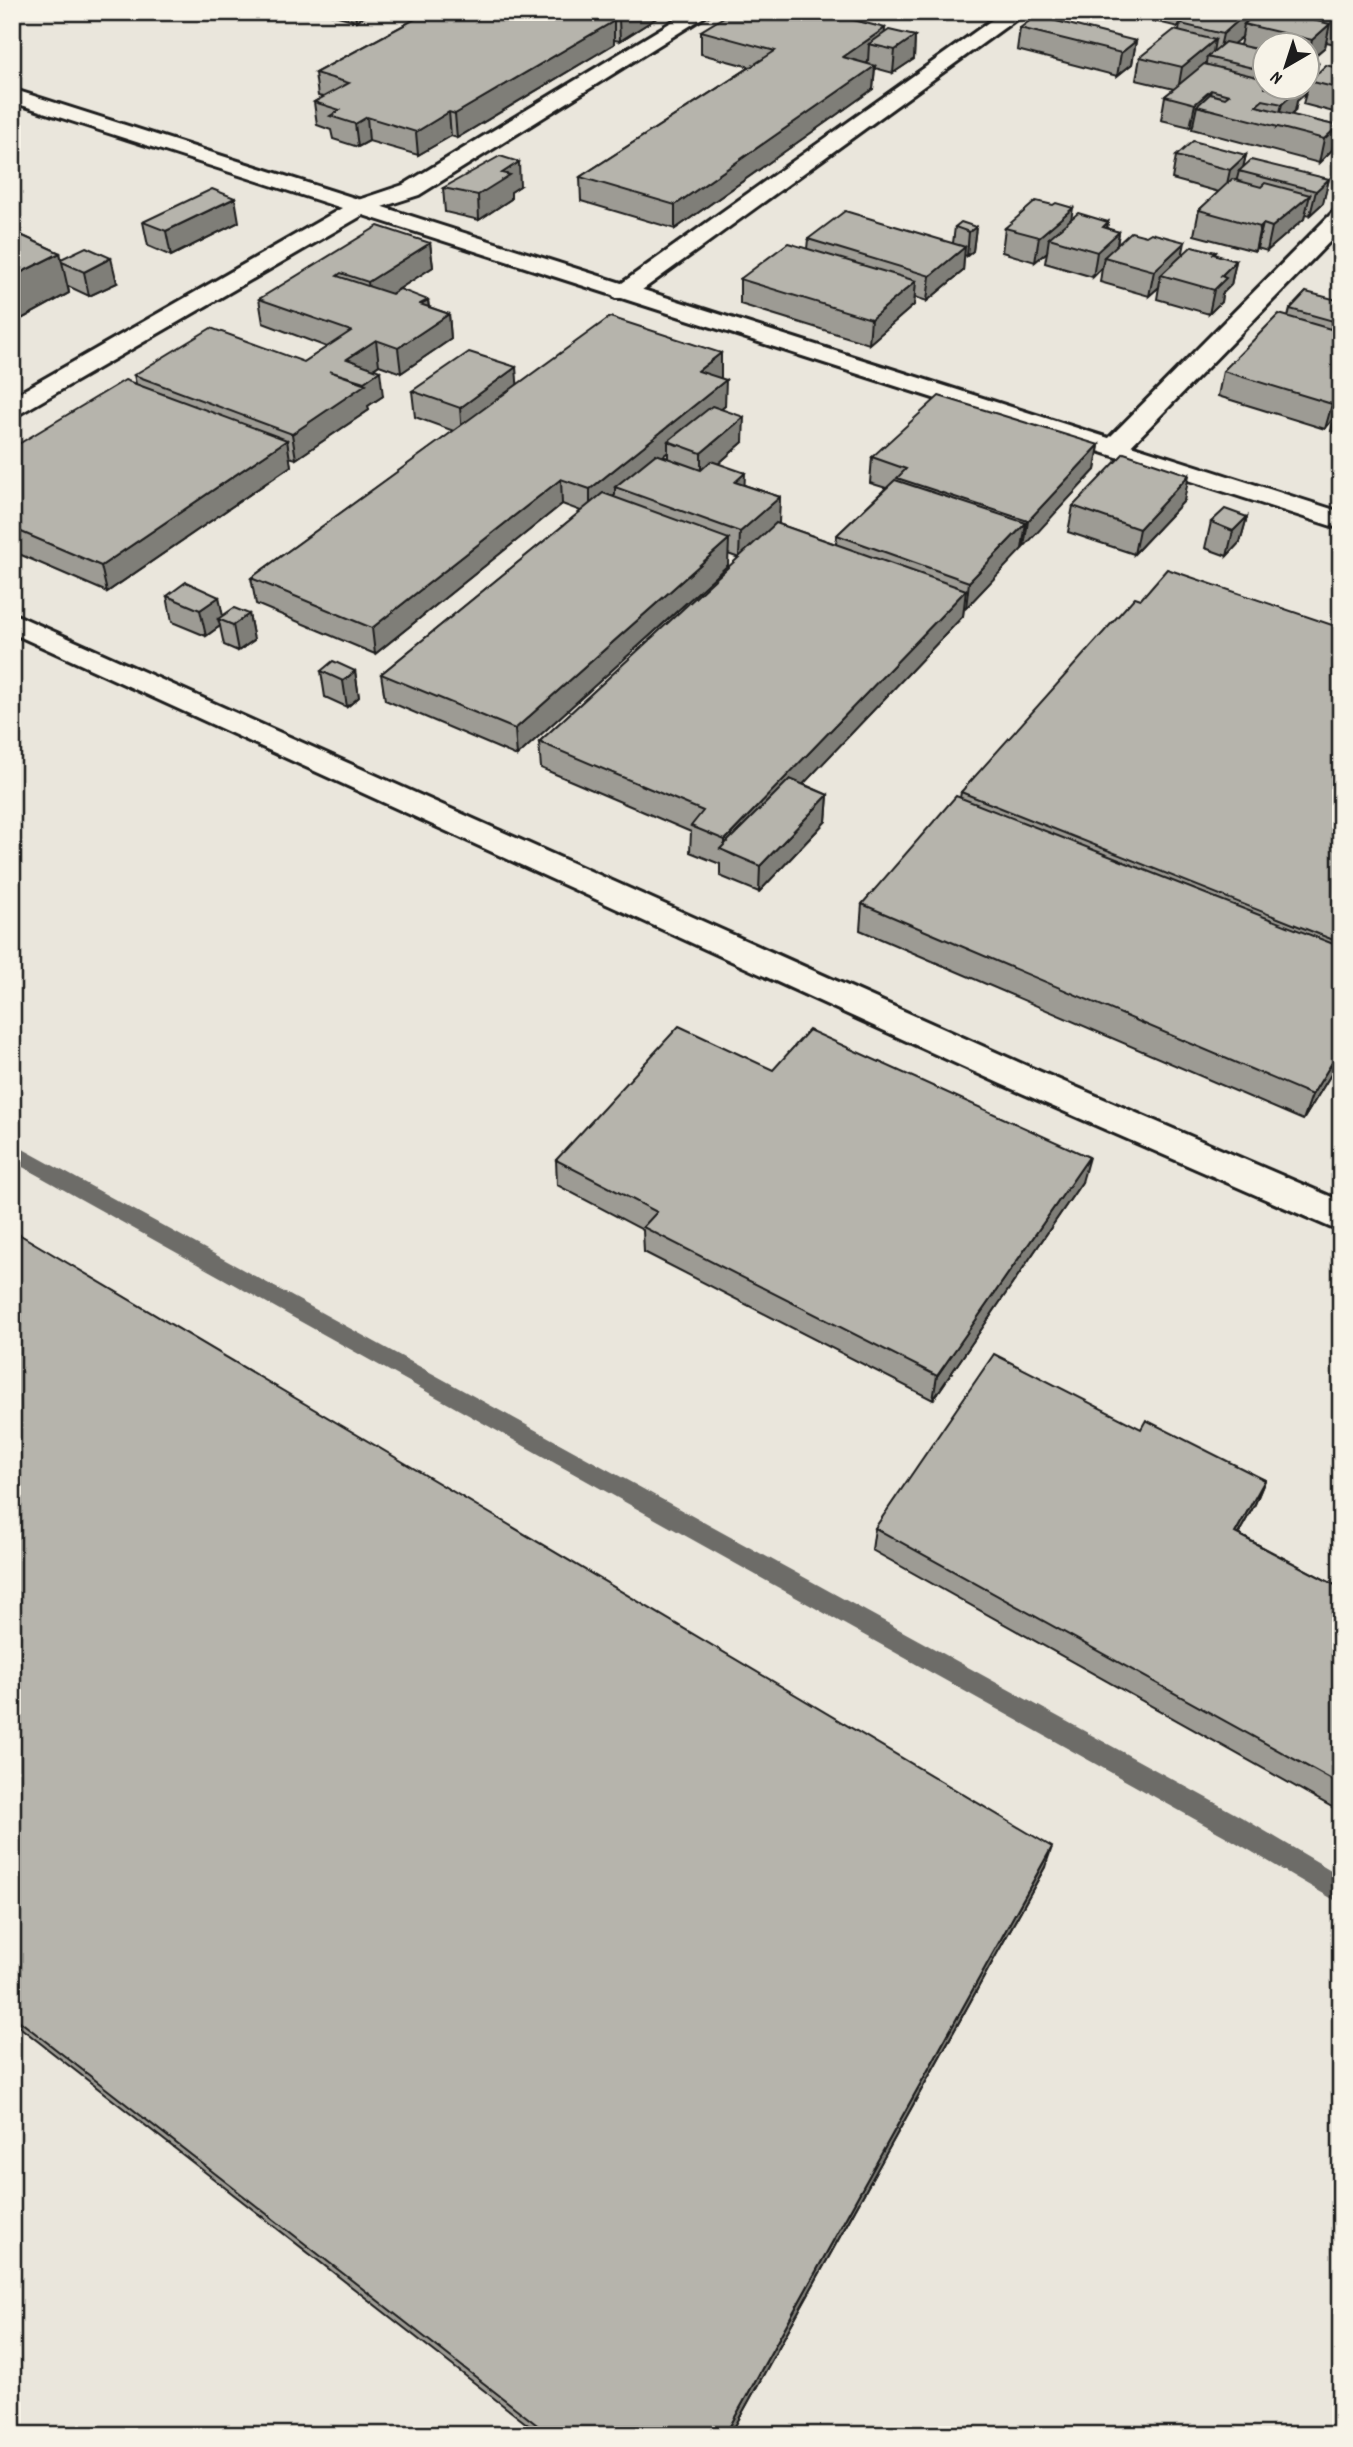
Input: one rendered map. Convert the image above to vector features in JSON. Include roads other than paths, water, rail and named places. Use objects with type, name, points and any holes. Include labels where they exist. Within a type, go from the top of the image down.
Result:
[{"type":"street","points":[[12,408],[282,250],[363,206],[411,190],[702,12]]},
{"type":"street","points":[[623,293],[1016,12]]},
{"type":"street","points":[[12,95],[1341,521]]},
{"type":"street","points":[[1115,447],[1341,216]]},
{"type":"street","points":[[12,622],[1001,1070],[1341,1217]]},
{"type":"waterway","points":[[12,1151],[1234,1827],[1341,1891]]}]
